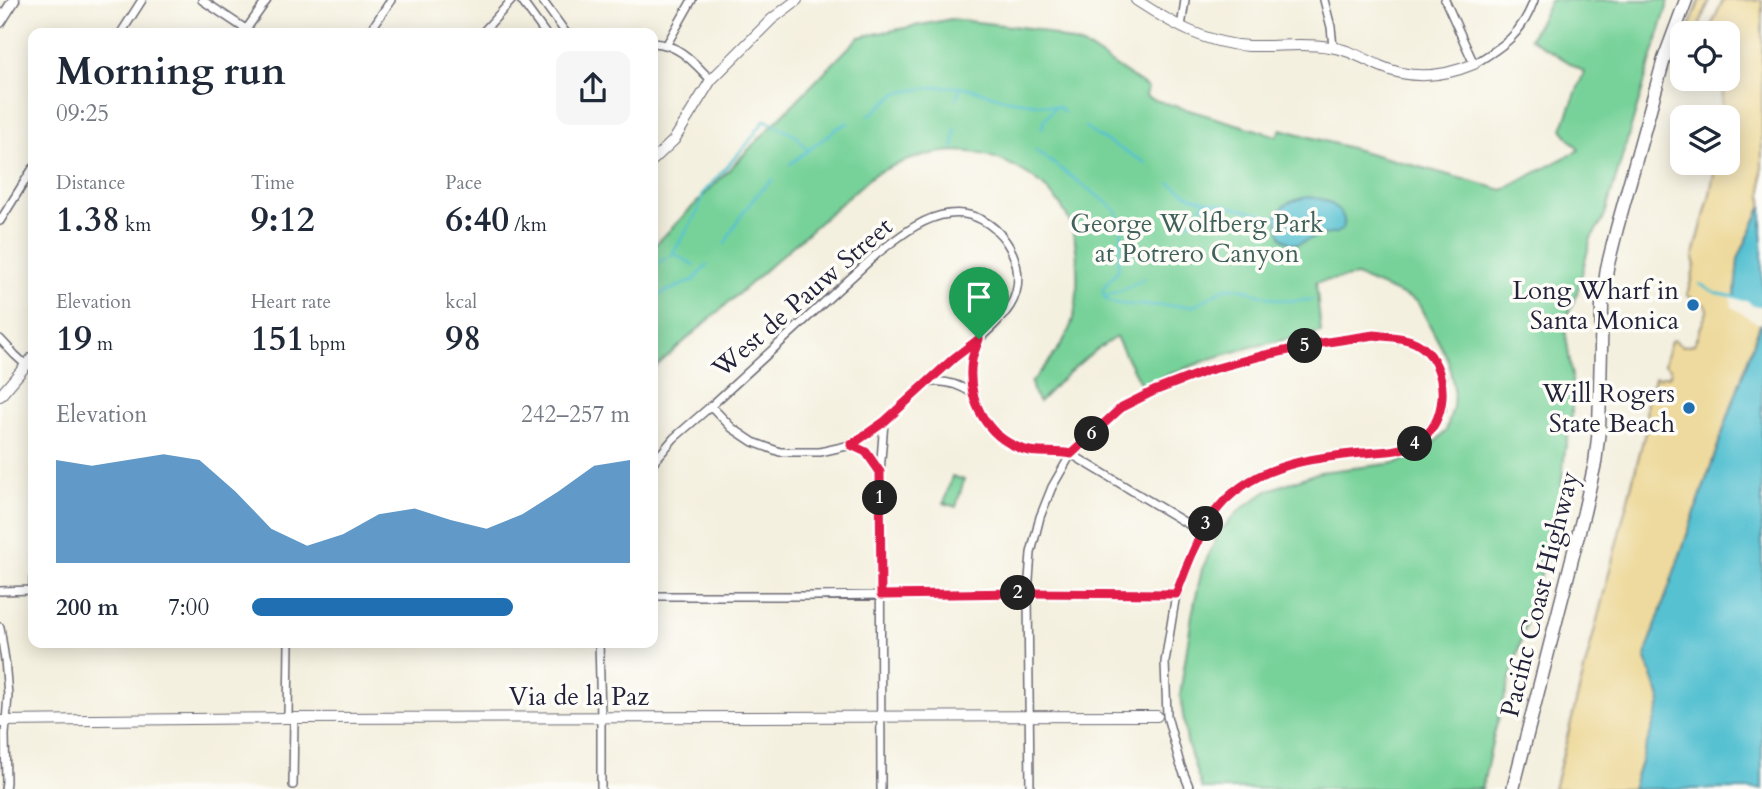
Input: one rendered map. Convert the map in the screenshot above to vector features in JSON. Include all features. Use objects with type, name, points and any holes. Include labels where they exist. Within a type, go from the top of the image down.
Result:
[{"type":"highway","name":"Pacific Coast Highway","points":[[1513,789],[1595,463],[1600,430],[1602,306],[1612,247],[1664,59],[1686,0]]},
{"type":"main road","points":[[0,22],[14,0]]},
{"type":"street","points":[[124,28],[142,0]]},
{"type":"street","points":[[202,0],[241,28]]},
{"type":"street","points":[[247,28],[267,0]]},
{"type":"street","points":[[372,28],[391,0]]},
{"type":"street","points":[[487,28],[512,0]]},
{"type":"street","points":[[520,0],[541,28]]},
{"type":"street","points":[[542,0],[562,28]]},
{"type":"street","points":[[667,44],[692,0]]},
{"type":"street","points":[[658,155],[674,140],[711,80],[772,19],[797,0]]},
{"type":"street","points":[[1136,0],[1195,34],[1231,44],[1303,44],[1333,47],[1384,68],[1418,76],[1448,73],[1474,64],[1502,47],[1529,14],[1534,0]]},
{"type":"street","points":[[1181,27],[1185,0]]},
{"type":"street","points":[[1324,0],[1333,47]]},
{"type":"street","points":[[1445,0],[1474,64]]},
{"type":"street","points":[[658,43],[667,44],[684,54],[711,80]]},
{"type":"street","points":[[0,221],[28,176]]},
{"type":"street","name":"West de Pauw Street","points":[[658,457],[674,438],[878,253],[903,234],[935,218],[950,214],[979,219],[993,227],[1005,239],[1017,266],[1018,281],[1009,307],[979,339],[884,422],[851,445]]},
{"type":"street","points":[[1030,789],[1028,593],[1031,553],[1040,517],[1052,487],[1071,454],[1122,407],[1154,391],[1206,371],[1321,343],[1374,335],[1411,340],[1426,350],[1442,378],[1441,409],[1426,435],[1416,443],[1389,451],[1326,457],[1284,466],[1257,476],[1218,507],[1201,532],[1176,594],[1165,662],[1167,716],[1180,764],[1191,789]]},
{"type":"street","points":[[0,339],[15,355],[28,361]]},
{"type":"street","points":[[970,392],[972,361],[979,339]]},
{"type":"street","points":[[0,396],[28,364]]},
{"type":"street","points":[[927,383],[940,381],[964,387],[970,392],[993,431],[1006,441],[1023,450],[1071,454],[1201,532]]},
{"type":"street","points":[[711,406],[732,428],[753,442],[780,452],[820,452],[851,445],[866,452],[880,472]]},
{"type":"street","points":[[881,789],[880,472],[884,422]]},
{"type":"street","points":[[0,591],[28,590]]},
{"type":"street","points":[[658,596],[1176,594]]},
{"type":"street","points":[[0,627],[8,695],[3,722],[5,789]]},
{"type":"street","points":[[289,648],[293,785]]},
{"type":"street","points":[[599,648],[601,789]]},
{"type":"street","name":"Via de la Paz","points":[[3,722],[291,718],[1157,716]]},
{"type":"green space","name":"George Wolfberg Park at Potrero Canyon","points":[[1550,0],[1669,0],[1604,218],[1591,238],[1576,297],[1564,322],[1572,376],[1572,416],[1565,450],[1558,520],[1494,734],[1482,789],[1202,789],[1187,742],[1180,695],[1202,569],[1220,531],[1241,509],[1269,490],[1320,472],[1396,463],[1424,453],[1446,431],[1453,407],[1454,389],[1448,360],[1417,301],[1357,276],[1316,282],[1321,332],[1213,358],[1141,385],[1116,337],[1075,367],[1039,402],[1031,383],[1065,337],[1072,323],[1075,307],[1077,261],[1071,225],[1060,204],[1048,190],[1017,168],[981,154],[944,152],[908,160],[873,175],[658,365],[658,242],[859,37],[951,19],[1037,29],[1090,49],[1148,88],[1148,98],[1277,136],[1281,129],[1503,190],[1579,150],[1562,129],[1584,72],[1530,38]]},
{"type":"green space","points":[[952,476],[964,480],[956,507],[944,503]]},
{"type":"sand","points":[[1700,0],[1710,0],[1701,21],[1692,21]]},
{"type":"sand","name":"Will Rogers State Beach","points":[[1723,0],[1762,0],[1762,206],[1738,259],[1761,321],[1645,656],[1661,701],[1635,789],[1554,789],[1646,429],[1647,387],[1653,385],[1655,377],[1669,376],[1670,368],[1664,364],[1671,341],[1674,340],[1682,346],[1694,344],[1708,309],[1687,295],[1695,266],[1693,258],[1714,175],[1740,175],[1740,105],[1722,105],[1723,91],[1740,91],[1740,21],[1713,21]]},
{"type":"water","points":[[1308,197],[1322,199],[1334,205],[1344,219],[1342,228],[1338,232],[1319,235],[1295,244],[1286,241],[1280,234],[1277,221],[1280,210],[1287,204]]},
{"type":"water","points":[[1762,206],[1762,789],[1632,789],[1661,701],[1645,656],[1761,322],[1734,304],[1738,259]]},
{"type":"pier","points":[[1731,296],[1748,301],[1753,306],[1762,306],[1762,324],[1732,307]]},
{"type":"waterway","points":[[869,116],[897,93],[935,87],[965,87],[1008,100],[1059,107],[1064,112]]},
{"type":"waterway","points":[[956,100],[960,87]]},
{"type":"waterway","points":[[1042,129],[1044,120],[1054,108]]},
{"type":"waterway","points":[[658,263],[672,255],[698,211],[703,193],[765,120],[796,136],[808,150]]},
{"type":"waterway","points":[[790,164],[848,123]]},
{"type":"waterway","points":[[1085,127],[1146,163]]},
{"type":"waterway","points":[[954,148],[955,129]]},
{"type":"waterway","points":[[1035,150],[1117,212],[1122,230],[1118,270],[1103,290],[1107,300],[1132,305],[1193,306],[1231,288],[1240,288],[1274,299],[1312,300]]},
{"type":"waterway","points":[[725,244],[745,210],[772,180]]},
{"type":"waterway","points":[[1170,183],[1192,197],[1279,218]]},
{"type":"waterway","points":[[1188,223],[1205,201]]},
{"type":"waterway","points":[[673,253],[694,265]]},
{"type":"waterway","points":[[658,295],[694,280],[707,265]]},
{"type":"waterway","points":[[1104,296],[1145,278]]},
{"type":"waterway","points":[[1699,284],[1716,293],[1738,297]]},
{"type":"place","name":"Long Wharf in Santa Monica","points":[[1693,305]]},
{"type":"place","name":"Will Rogers State Beach","points":[[1689,408]]},
{"type":"route","points":[[1374,335],[1411,340],[1426,350],[1442,378],[1441,409],[1426,435],[1406,448],[1326,457],[1284,466],[1257,476],[1239,488],[1218,507],[1201,532],[1176,594],[881,595],[880,472],[866,452],[851,445],[884,422],[954,358],[979,339],[972,361],[972,393],[977,406],[993,431],[1023,450],[1071,454],[1122,407],[1154,391],[1206,371],[1261,356],[1374,335]]}]
